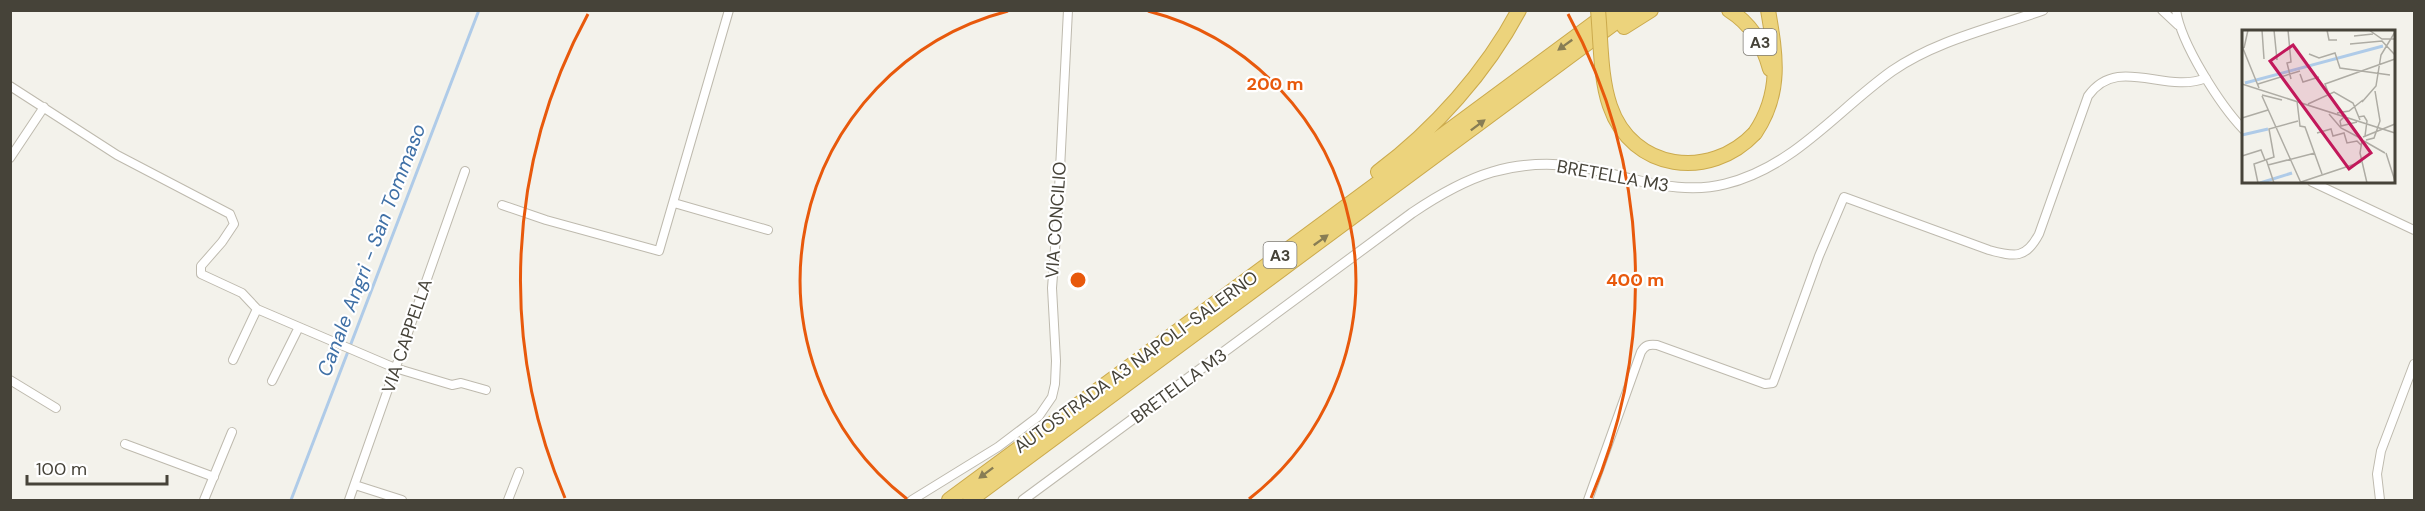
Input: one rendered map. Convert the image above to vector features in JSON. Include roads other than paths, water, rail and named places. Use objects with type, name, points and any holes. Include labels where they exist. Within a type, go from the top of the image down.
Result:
[{"type":"highway","name":"A3","points":[[1598,10],[1610,105],[1625,134],[1637,146],[1665,160],[1680,164],[1698,164],[1732,153],[1755,133],[1764,120],[1772,101],[1776,68],[1768,10]]},
{"type":"highway","name":"AUTOSTRADA A3 NAPOLI-SALERNO","points":[[949,501],[1612,10]]},
{"type":"highway","name":"AUTOSTRADA A3 NAPOLI-SALERNO","points":[[970,501],[1632,10]]},
{"type":"highway","name":"A3","points":[[1517,96],[1591,52],[1651,10]]},
{"type":"highway","name":"A3","points":[[1729,10],[1743,20],[1760,42],[1766,53],[1773,85]]},
{"type":"highway","name":"A3","points":[[1252,277],[1324,212],[1412,144],[1467,86],[1486,62],[1516,16]]},
{"type":"street","points":[[502,205],[546,220],[659,251],[729,10]]},
{"type":"street","name":"VIA CONCILIO","points":[[912,501],[998,447],[1039,416],[1052,397],[1056,361],[1052,288],[1068,10]]},
{"type":"street","name":"BRETELLA M3","points":[[1023,501],[1403,220],[1455,186],[1495,170],[1538,164],[1585,168],[1658,185],[1682,188],[1722,185],[1742,180],[1770,167],[1801,148],[1894,70],[1922,54],[1948,42],[2043,10]]},
{"type":"street","points":[[2162,10],[2179,26]]},
{"type":"street","points":[[2176,10],[2179,26],[2206,78],[2242,127]]},
{"type":"street","points":[[1588,501],[1644,346],[1657,345],[1755,380],[1769,384],[1773,382],[1819,256],[1844,197],[1989,250],[2008,255],[2019,255],[2028,250],[2039,234],[2088,96],[2095,87],[2110,78],[2120,76],[2186,83],[2206,78]]},
{"type":"street","points":[[10,86],[117,155],[230,214],[234,224],[199,270],[201,274],[242,293],[257,309],[395,369],[452,385],[461,383],[486,390]]},
{"type":"street","points":[[10,158],[44,107]]},
{"type":"street","name":"VIA CAPPELLA","points":[[349,501],[465,171]]},
{"type":"street","points":[[2314,183],[2415,230]]},
{"type":"street","points":[[674,203],[768,230]]},
{"type":"street","points":[[232,360],[257,309]]},
{"type":"street","points":[[272,381],[299,327]]},
{"type":"street","points":[[2380,501],[2377,474],[2381,451],[2415,364]]},
{"type":"street","points":[[10,380],[56,408]]},
{"type":"street","points":[[204,501],[232,432]]},
{"type":"street","points":[[125,444],[214,477]]},
{"type":"street","points":[[508,501],[519,472]]},
{"type":"street","points":[[355,485],[402,501]]},
{"type":"waterway","name":"Canale Angri - San Tommaso","points":[[291,500],[479,10]]}]
